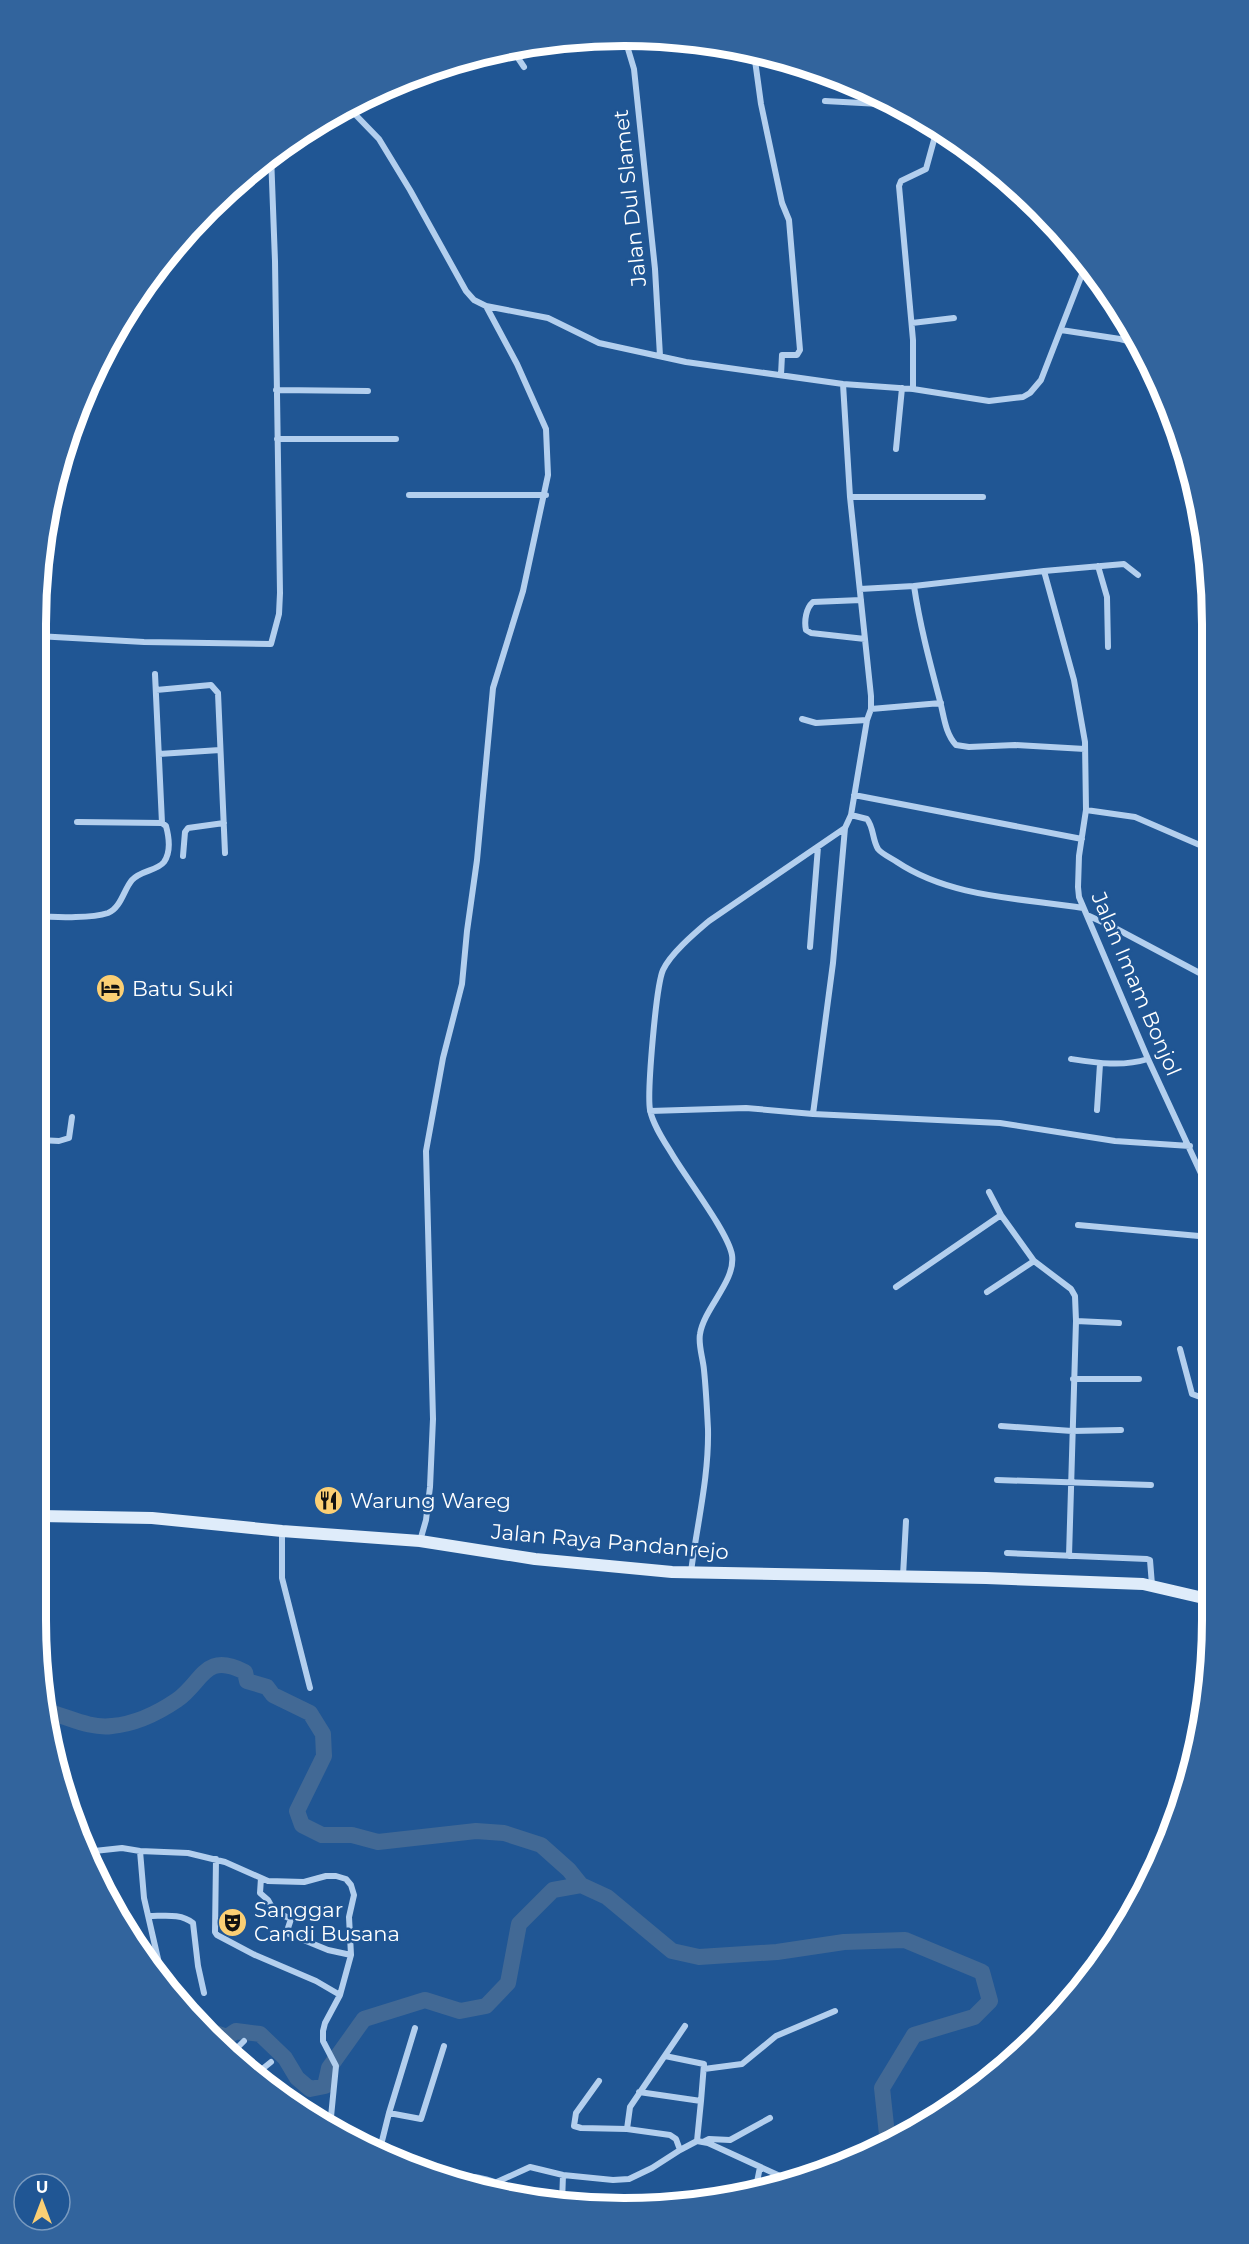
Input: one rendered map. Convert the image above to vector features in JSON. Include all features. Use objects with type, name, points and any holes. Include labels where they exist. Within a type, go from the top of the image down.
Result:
[{"type":"main road","name":"Jalan Raya Pandanrejo","points":[[46,1516],[152,1518],[282,1531],[420,1541],[535,1559],[666,1571],[903,1576],[1152,1585],[1202,1598]]},
{"type":"street","name":"Jalan Dul Slamet","points":[[627,46],[634,69],[655,269],[660,356]]},
{"type":"street","points":[[517,57],[524,67]]},
{"type":"street","points":[[755,62],[761,104],[779,192],[789,220],[796,289],[800,350],[797,355],[782,355],[781,369]]},
{"type":"street","points":[[825,101],[875,104]]},
{"type":"street","points":[[355,114],[379,139],[466,291],[474,300],[486,306],[548,318],[599,343],[686,362],[781,369],[843,384],[902,388],[913,386],[989,400],[1023,397],[1030,393],[1041,380],[1083,273]]},
{"type":"street","points":[[913,386],[912,323],[899,186],[905,178],[926,169],[935,137]]},
{"type":"street","points":[[46,637],[144,642],[271,644],[280,603],[271,167]]},
{"type":"street","points":[[420,1541],[426,1520],[433,1419],[426,1151],[443,1058],[462,984],[466,931],[477,860],[493,688],[523,591],[546,495],[548,475],[546,429],[517,364],[486,306]]},
{"type":"street","points":[[912,323],[954,318]]},
{"type":"street","points":[[1061,330],[1128,341]]},
{"type":"street","points":[[813,1114],[833,963],[845,828],[851,815],[867,720],[871,709],[850,497],[843,384]]},
{"type":"street","points":[[897,449],[902,388]]},
{"type":"street","points":[[276,390],[368,391]]},
{"type":"street","points":[[277,439],[396,439]]},
{"type":"street","points":[[409,495],[546,495]]},
{"type":"street","points":[[850,497],[983,497]]},
{"type":"street","points":[[860,589],[914,586],[1124,564],[1138,574]]},
{"type":"street","points":[[1098,566],[1107,597],[1108,647]]},
{"type":"street","name":"Jalan Imam Bonjol","points":[[1044,571],[1074,680],[1085,749],[1086,810],[1078,887],[1083,908],[1148,1059],[1202,1174]]},
{"type":"street","points":[[914,586],[920,624],[952,740],[956,745],[962,747],[1015,745],[1085,749]]},
{"type":"street","points":[[861,600],[813,602],[808,608],[805,624],[806,630],[811,633],[865,639]]},
{"type":"street","points":[[155,674],[162,823]]},
{"type":"street","points":[[156,690],[211,685],[218,693],[225,853]]},
{"type":"street","points":[[871,709],[941,703]]},
{"type":"street","points":[[802,719],[816,723],[867,720]]},
{"type":"street","points":[[159,754],[220,750]]},
{"type":"street","points":[[854,795],[1082,839]]},
{"type":"street","points":[[1086,810],[1135,818],[1202,846]]},
{"type":"street","points":[[851,815],[867,819],[872,826],[873,836],[879,850],[930,880],[993,896],[1083,908]]},
{"type":"street","points":[[46,916],[100,915],[115,909],[132,879],[142,872],[160,866],[165,861],[169,850],[166,826],[162,823],[77,822]]},
{"type":"street","points":[[183,856],[185,832],[188,828],[224,823]]},
{"type":"street","points":[[691,1572],[708,1466],[708,1429],[700,1334],[710,1307],[722,1290],[731,1269],[732,1253],[714,1219],[671,1154],[650,1111],[650,1085],[659,987],[663,970],[669,960],[709,921],[845,828]]},
{"type":"street","points":[[810,947],[818,847]]},
{"type":"street","points":[[1087,915],[1202,974]]},
{"type":"street","points":[[1071,1059],[1125,1065],[1148,1059]]},
{"type":"street","points":[[1097,1110],[1100,1064]]},
{"type":"street","points":[[650,1111],[746,1108],[813,1114],[1000,1122],[1115,1141],[1190,1146]]},
{"type":"street","points":[[46,1140],[59,1141],[69,1138],[72,1117]]},
{"type":"street","points":[[989,1192],[1001,1215],[1034,1261],[1073,1292],[1076,1322],[1069,1556]]},
{"type":"street","points":[[897,1287],[1001,1215]]},
{"type":"street","points":[[1078,1225],[1202,1236]]},
{"type":"street","points":[[987,1292],[1034,1261]]},
{"type":"street","points":[[1076,1322],[1119,1323]]},
{"type":"street","points":[[1180,1348],[1192,1394],[1202,1398]]},
{"type":"street","points":[[1073,1378],[1139,1378]]},
{"type":"street","points":[[1001,1426],[1072,1431],[1121,1430]]},
{"type":"street","points":[[997,1480],[1150,1485]]},
{"type":"street","points":[[903,1576],[906,1521]]},
{"type":"street","points":[[282,1531],[282,1578],[310,1688]]},
{"type":"street","points":[[1007,1553],[1150,1560],[1152,1585]]},
{"type":"street","points":[[95,1851],[122,1848],[140,1851],[188,1852],[216,1859],[268,1881],[293,1883],[326,1876],[346,1879],[354,1895],[349,1917],[351,1955],[340,1995],[323,2031],[323,2041],[336,2066],[331,2117]]},
{"type":"street","points":[[140,1851],[144,1898],[159,1961]]},
{"type":"street","points":[[216,1859],[214,1932],[255,1955],[316,1981],[340,1995]]},
{"type":"street","points":[[261,1878],[260,1893],[274,1911],[291,1919],[287,1931],[289,1934],[328,1950],[351,1955]]},
{"type":"street","points":[[149,1916],[183,1917],[193,1923],[204,1993]]},
{"type":"street","points":[[704,2069],[742,2064],[776,2036],[835,2011]]},
{"type":"street","points":[[627,2129],[628,2111],[685,2026]]},
{"type":"street","points":[[381,2144],[388,2113],[415,2028]]},
{"type":"street","points":[[237,2048],[244,2041]]},
{"type":"street","points":[[388,2113],[421,2119],[444,2046]]},
{"type":"street","points":[[665,2056],[702,2063],[704,2069],[700,2142]]},
{"type":"street","points":[[262,2069],[271,2062]]},
{"type":"street","points":[[599,2081],[576,2113],[574,2126],[627,2129],[670,2135],[676,2139],[680,2150]]},
{"type":"street","points":[[639,2092],[701,2101]]},
{"type":"street","points":[[470,2176],[495,2182],[530,2167],[564,2175],[614,2180],[629,2179],[652,2168],[680,2150],[709,2139],[730,2140],[770,2118]]},
{"type":"street","points":[[700,2142],[780,2176]]},
{"type":"street","points":[[757,2182],[760,2167]]},
{"type":"street","points":[[563,2194],[564,2175]]},
{"type":"waterway","points":[[55,1714],[95,1726],[129,1723],[177,1700],[205,1671],[212,1667],[231,1666],[245,1672],[247,1681],[267,1687],[273,1695],[310,1713],[323,1734],[324,1756],[297,1811],[302,1825],[322,1835],[352,1835],[378,1842],[476,1831],[504,1833],[541,1845],[569,1870],[581,1885]]},
{"type":"waterway","points":[[224,2036],[227,2037],[236,2031],[260,2034],[285,2058],[297,2078],[310,2089],[325,2086],[329,2068],[364,2019],[425,2000],[460,2011],[486,2006],[508,1983],[519,1924],[553,1890],[581,1885],[607,1897],[672,1951],[699,1957],[777,1952],[844,1942],[905,1940],[982,1972],[990,2001],[974,2017],[914,2035],[882,2088],[887,2134]]},
{"type":"place","name":"Batu Suki","points":[[111,989]]},
{"type":"place","name":"Warung Wareg","points":[[329,1501]]},
{"type":"place","name":"Sanggar Candi Busana","points":[[233,1922]]}]
